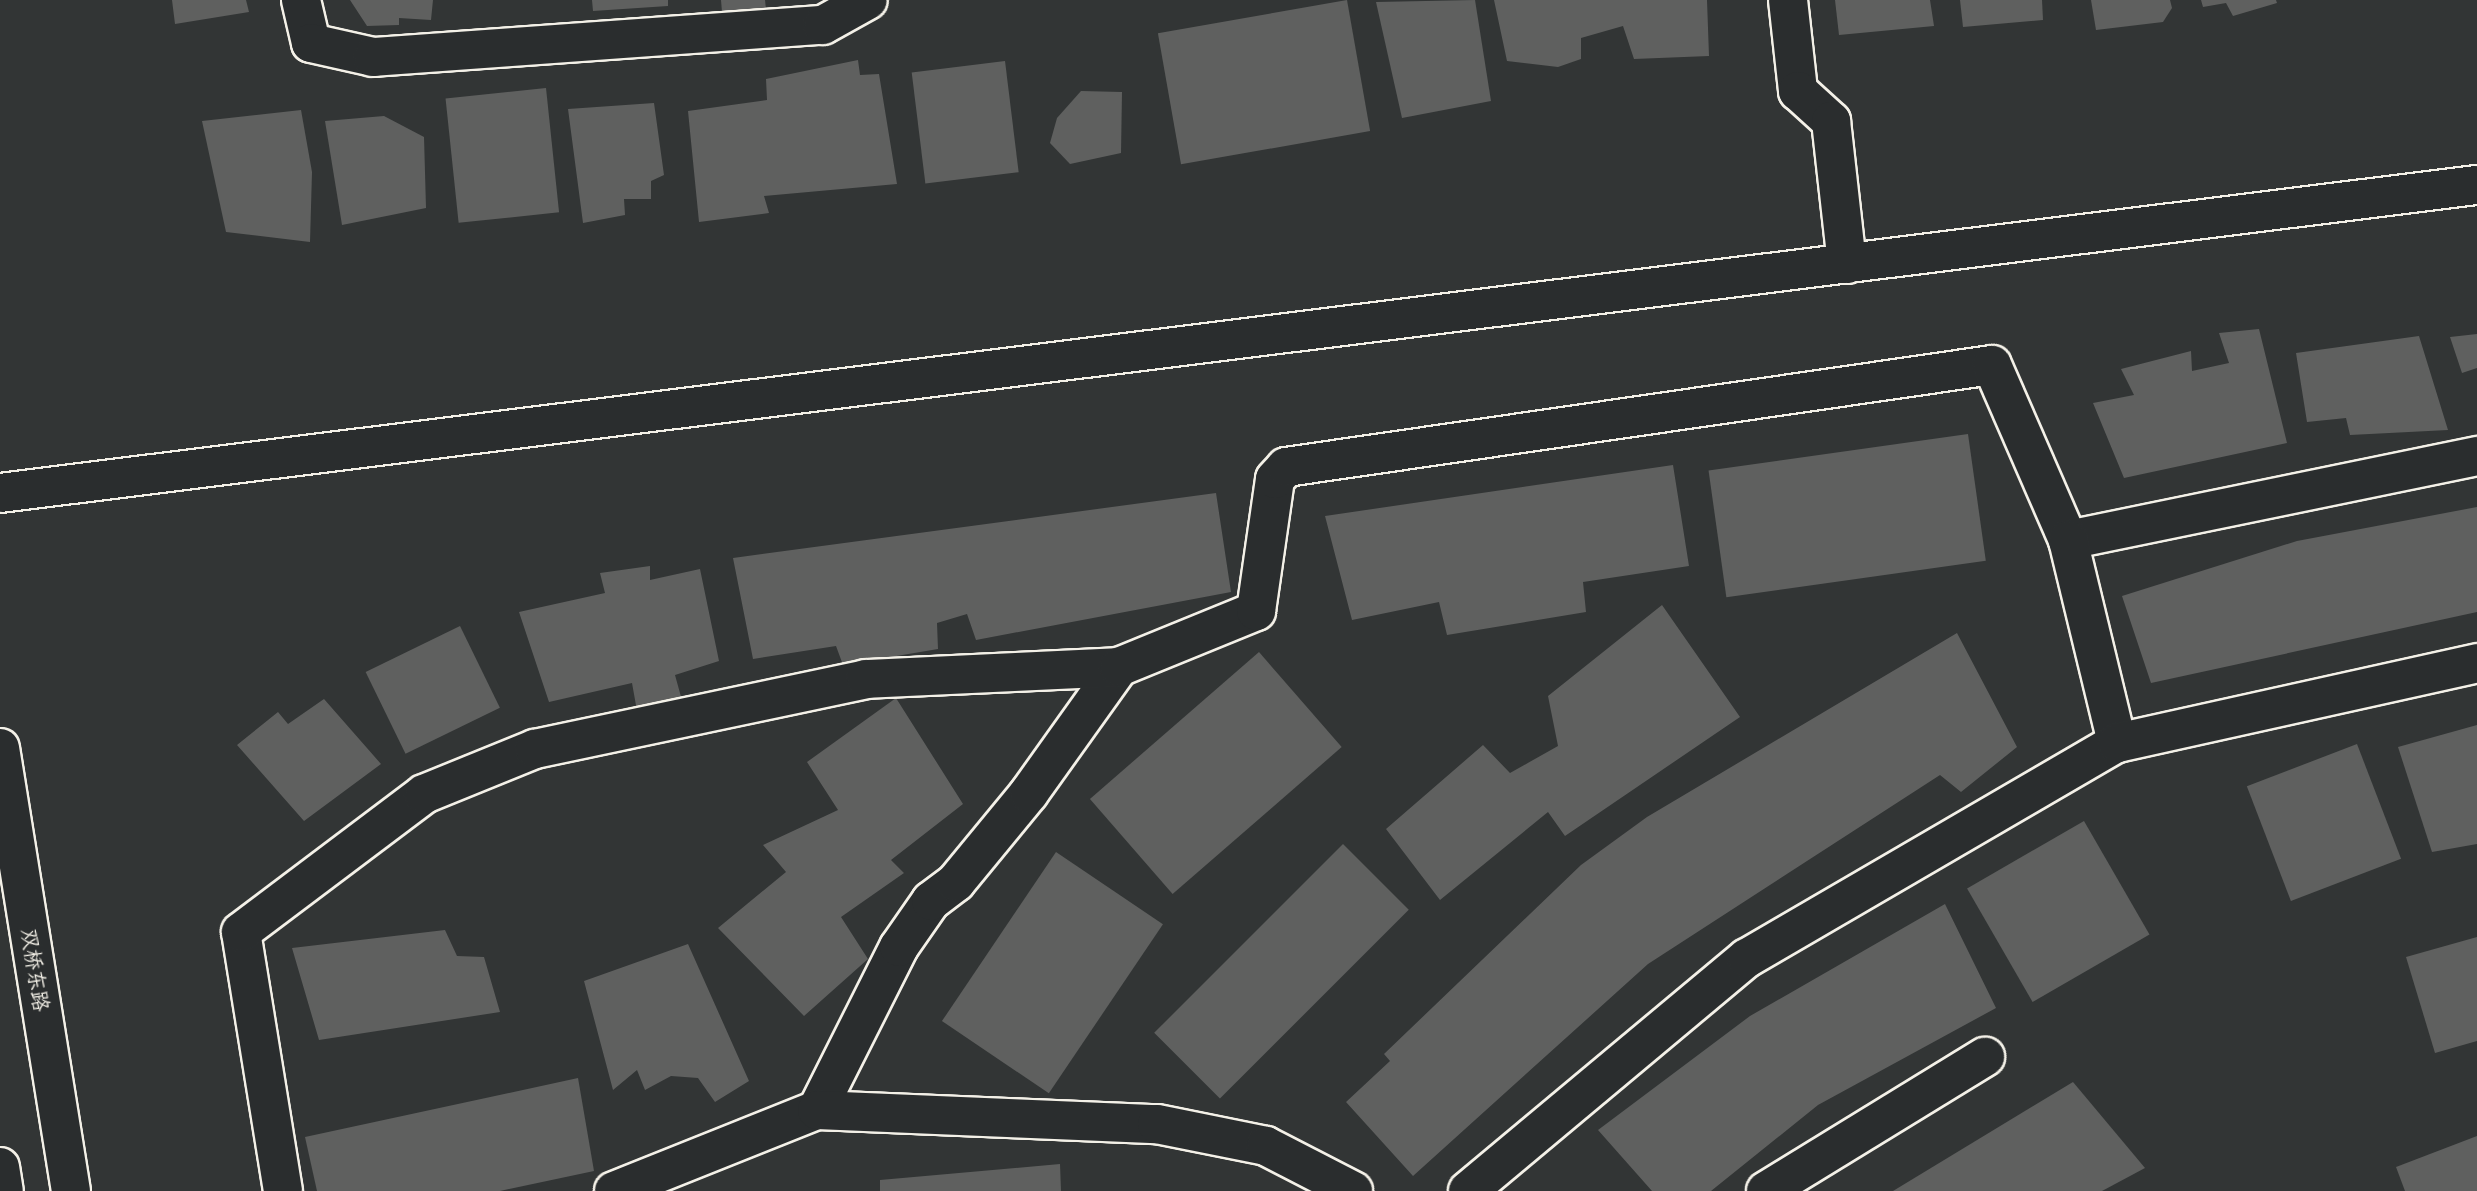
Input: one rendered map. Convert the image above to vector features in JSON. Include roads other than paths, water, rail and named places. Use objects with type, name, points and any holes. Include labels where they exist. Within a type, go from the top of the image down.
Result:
[{"type":"street","points":[[300,0],[311,43],[373,57],[823,25],[868,0]]},
{"type":"street","points":[[1788,0],[1798,91],[1831,121],[1847,264]]},
{"type":"street","points":[[0,493],[2477,186]]},
{"type":"street","points":[[284,1191],[241,932],[424,794],[535,749],[866,679],[1119,667],[1255,611],[1275,479],[1286,467],[1992,365],[2068,540],[2117,743]]},
{"type":"street","points":[[2068,540],[2477,456]]},
{"type":"street","points":[[1468,1191],[1747,958],[2117,743],[2477,663]]},
{"type":"street","points":[[817,1110],[899,947],[1045,772],[1119,667]]},
{"type":"street","name":"双桥东路","points":[[0,748],[71,1191]]},
{"type":"street","points":[[1766,1191],[1984,1057]]},
{"type":"street","points":[[614,1191],[817,1110],[1157,1124],[1266,1146],[1353,1191]]},
{"type":"street","points":[[0,1167],[4,1191]]}]
